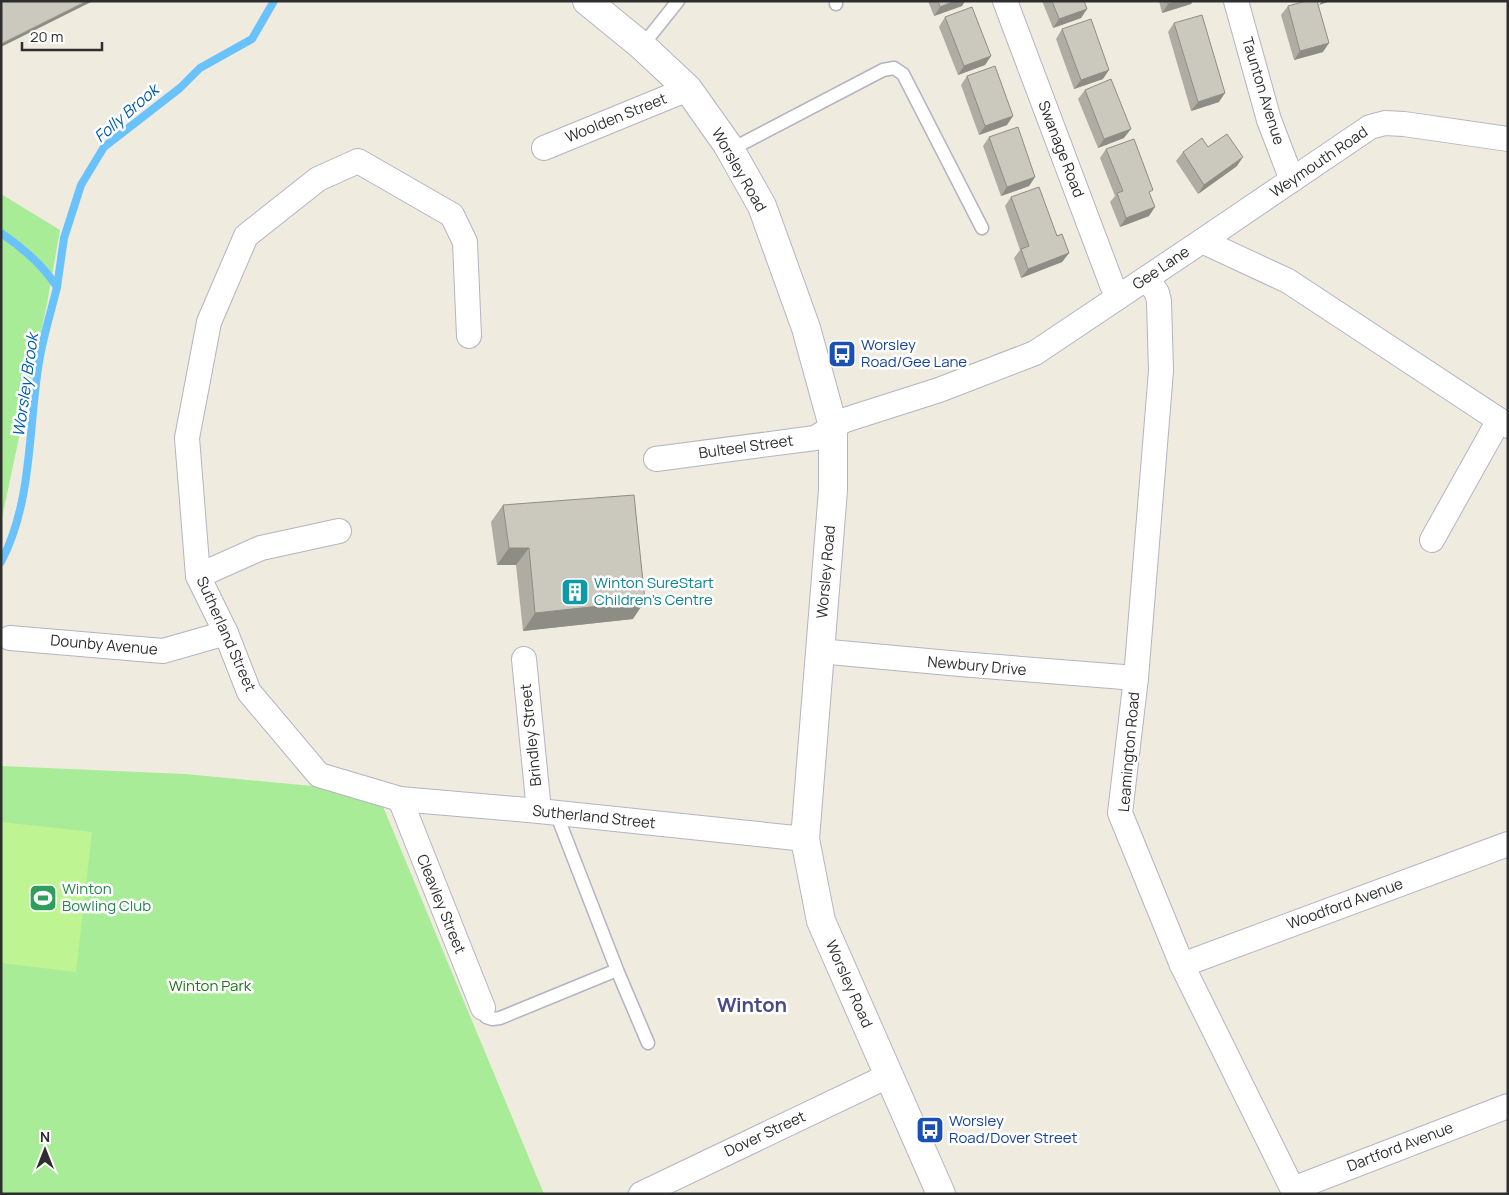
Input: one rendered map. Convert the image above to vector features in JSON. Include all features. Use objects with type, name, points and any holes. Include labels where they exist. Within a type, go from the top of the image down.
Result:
[{"type":"main road","name":"Worsley Road","points":[[587,1],[642,46],[688,89],[730,150],[762,206],[806,328],[833,426],[833,490],[805,840],[820,921],[890,1075],[941,1194]]},
{"type":"street","name":"Swanage Road","points":[[1005,1],[1118,297]]},
{"type":"street","name":"Taunton Avenue","points":[[1236,1],[1269,120],[1292,180]]},
{"type":"street","name":"Woolden Street","points":[[544,148],[688,89]]},
{"type":"street","name":"Weymouth Road","points":[[1202,241],[1370,127],[1385,123],[1404,124],[1508,139]]},
{"type":"street","name":"Sutherland Street","points":[[469,336],[465,242],[452,215],[358,161],[318,179],[246,236],[209,322],[187,438],[198,576],[226,633],[249,692],[319,775],[400,799],[548,812],[805,840]]},
{"type":"street","name":"Gee Lane","points":[[833,426],[845,420],[939,390],[1034,353],[1202,241],[1288,281],[1503,423],[1432,540]]},
{"type":"street","name":"Leamington Road","points":[[1147,278],[1158,293],[1161,371],[1136,678],[1120,813],[1182,965],[1294,1191]]},
{"type":"street","name":"Bulteel Street","points":[[656,459],[815,438],[833,426]]},
{"type":"street","points":[[198,576],[261,548],[339,531]]},
{"type":"street","name":"Dounby Avenue","points":[[10,638],[162,651],[226,633]]},
{"type":"street","name":"Newbury Drive","points":[[819,651],[1136,678]]},
{"type":"street","name":"Brindley Street","points":[[524,659],[548,812]]},
{"type":"street","name":"Cleavley Street","points":[[400,799],[483,1008]]},
{"type":"street","name":"Woodford Avenue","points":[[1182,965],[1508,844]]},
{"type":"street","name":"Dover Street","points":[[641,1194],[890,1075]]},
{"type":"street","name":"Dartford Avenue","points":[[1294,1191],[1508,1106]]},
{"type":"lane","points":[[642,46],[678,1]]},
{"type":"lane","points":[[730,150],[883,70],[894,68],[902,74],[982,228]]},
{"type":"lane","points":[[548,812],[648,1043]]},
{"type":"lane","points":[[483,1008],[486,1017],[492,1019],[500,1018],[617,970]]},
{"type":"green space","points":[[1,194],[60,230],[47,304],[1,523]]},
{"type":"green space","name":"Winton Park","points":[[1,766],[185,774],[377,792],[544,1194],[1,1194]]},
{"type":"green space","name":"Winton Bowling Club","points":[[1,822],[92,832],[76,972],[1,963]]},
{"type":"building","points":[[1,1],[87,1],[1,44]]},
{"type":"building","points":[[938,1],[955,1],[940,7]]},
{"type":"building","points":[[1052,1],[1084,1],[1087,9],[1059,19]]},
{"type":"building","points":[[1306,1],[1317,1],[1329,43],[1300,51],[1288,6]]},
{"type":"building","points":[[972,7],[991,56],[964,66],[945,17]]},
{"type":"building","points":[[1202,15],[1225,93],[1198,102],[1174,23]]},
{"type":"building","points":[[1091,19],[1109,70],[1081,80],[1062,29]]},
{"type":"building","points":[[995,66],[1013,116],[985,126],[967,76]]},
{"type":"building","points":[[1111,79],[1131,129],[1104,139],[1085,90]]},
{"type":"building","points":[[1018,127],[1035,177],[1007,187],[989,137]]},
{"type":"building","points":[[1227,134],[1243,157],[1204,185],[1183,152],[1202,138],[1208,147]]},
{"type":"building","points":[[1134,139],[1153,190],[1149,192],[1155,207],[1126,218],[1117,193],[1123,191],[1106,149]]},
{"type":"building","points":[[1039,187],[1057,236],[1062,234],[1069,253],[1028,269],[1021,249],[1029,246],[1011,197]]},
{"type":"building","name":"Winton SureStart Children's Centre","points":[[634,495],[645,601],[535,613],[529,548],[509,548],[503,505]]},
{"type":"waterway","name":"Folly Brook","points":[[57,287],[64,238],[81,185],[104,147],[180,88],[200,68],[252,39],[274,1]]},
{"type":"waterway","name":"Worsley Brook","points":[[1,233],[32,257],[57,287],[39,362],[28,464],[19,514],[1,562]]},
{"type":"place","name":"Worsley Road/Gee Lane","points":[[842,354]]},
{"type":"place","name":"Winton SureStart Children's Centre","points":[[575,592]]},
{"type":"place","name":"Winton Bowling Club","points":[[43,898]]},
{"type":"place","name":"Worsley Road/Dover Street","points":[[930,1130]]},
{"type":"district","name":"Winton","points":[[752,1005]]}]
